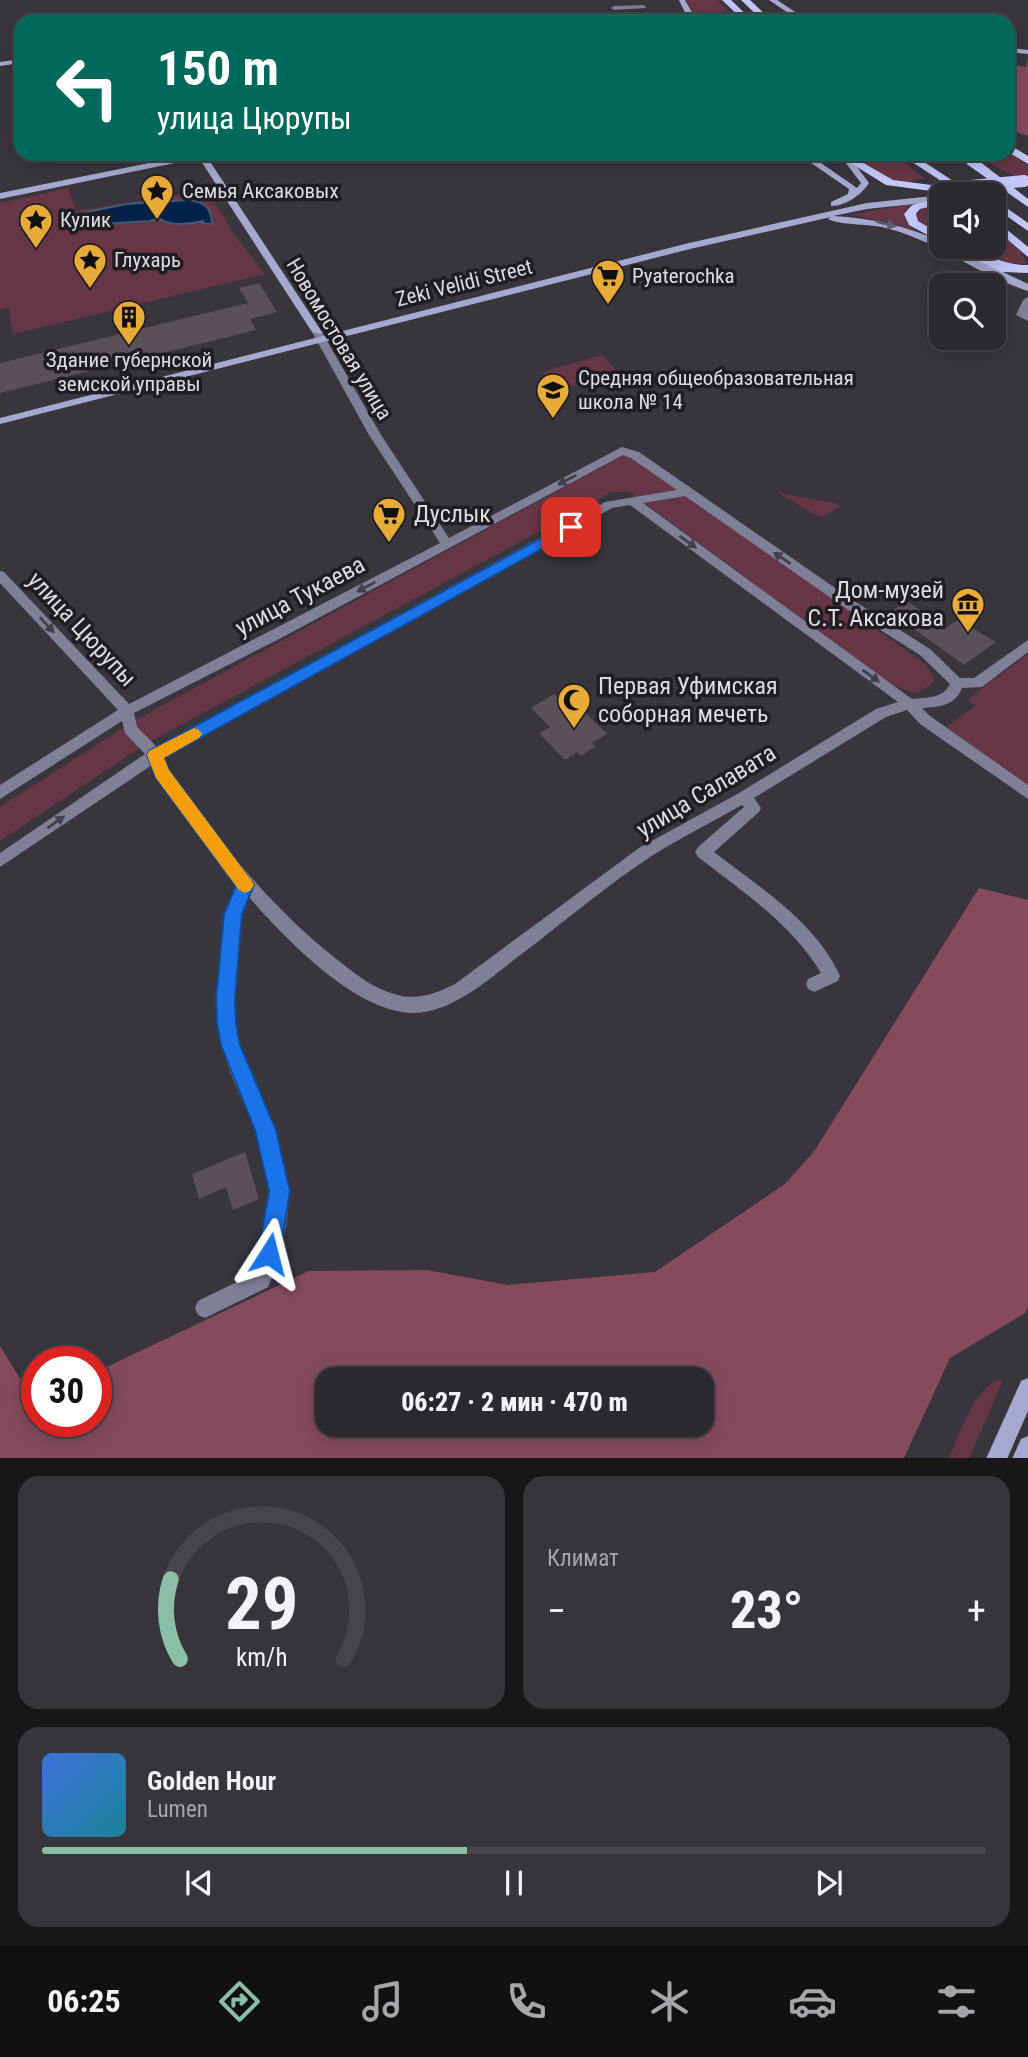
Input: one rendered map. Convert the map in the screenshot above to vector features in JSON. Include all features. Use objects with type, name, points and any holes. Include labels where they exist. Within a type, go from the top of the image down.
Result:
[{"type":"main road","points":[[726,0],[741,14]]},
{"type":"main road","points":[[772,0],[794,14]]},
{"type":"main road","points":[[0,196],[168,161]]},
{"type":"main road","name":"Новомостовая улица","points":[[206,161],[319,335]]},
{"type":"main road","points":[[813,161],[853,188],[852,196]]},
{"type":"main road","points":[[834,204],[852,196],[863,188],[865,183],[847,161]]},
{"type":"main road","points":[[851,161],[880,179],[929,193]]},
{"type":"main road","points":[[916,161],[949,182]]},
{"type":"main road","points":[[921,161],[946,182]]},
{"type":"main road","points":[[935,161],[965,182]]},
{"type":"main road","points":[[972,161],[1028,204]]},
{"type":"main road","points":[[1006,188],[1027,184]]},
{"type":"main road","name":"Zeki Velidi Street","points":[[0,421],[730,228],[834,204],[921,189]]},
{"type":"main road","name":"Zeki Velidi Street","points":[[0,412],[689,246],[867,206],[929,199]]},
{"type":"main road","points":[[929,202],[916,207],[911,218],[921,230],[929,234]]},
{"type":"main road","points":[[1006,211],[1028,228]]},
{"type":"main road","points":[[770,229],[838,219],[882,223],[913,234],[1028,288]]},
{"type":"main road","points":[[1006,219],[1028,235]]},
{"type":"main road","points":[[1006,233],[1028,253]]},
{"type":"main road","points":[[983,259],[1006,269],[1028,269]]},
{"type":"main road","points":[[996,1458],[1028,1388]]},
{"type":"main road","points":[[1022,1458],[1028,1446]]},
{"type":"street","points":[[614,8],[645,3],[644,13],[626,13]]},
{"type":"street","points":[[1024,316],[1028,300]]},
{"type":"street","name":"Новомостовая улица","points":[[319,335],[375,435],[446,543]]},
{"type":"street","name":"улица Тукаева","points":[[0,793],[127,711],[613,455],[628,452],[685,492]]},
{"type":"street","points":[[0,861],[155,755],[609,505],[685,492],[849,604],[925,652],[957,683]]},
{"type":"street","points":[[632,502],[910,704],[925,720],[1028,793]]},
{"type":"street","name":"улица Цюрупы","points":[[0,575],[127,711],[130,729],[155,755],[162,773],[245,885],[300,941],[354,982],[385,999],[415,1005]]},
{"type":"street","name":"улица Салавата","points":[[415,1005],[441,999],[461,989],[643,853],[744,797],[838,737],[881,713],[910,704],[942,701],[954,692],[957,683],[977,683],[1028,645]]},
{"type":"street","points":[[744,797],[754,808],[703,852],[781,914],[824,960],[832,975],[814,984]]},
{"type":"street","points":[[205,1308],[261,1280],[269,1254],[279,1191],[266,1130],[230,1045],[227,1024],[225,998],[233,914],[245,885]]},
{"type":"shaded area","points":[[686,0],[717,0],[731,14],[694,14]]},
{"type":"shaded area","points":[[1028,58],[1028,136],[1015,131],[1015,65],[1026,67]]},
{"type":"shaded area","points":[[1015,157],[1028,166],[1028,176],[1014,175],[989,161],[1015,161]]},
{"type":"shaded area","points":[[861,161],[902,161],[924,178],[904,182],[876,172]]},
{"type":"shaded area","points":[[68,188],[76,211],[207,190],[236,237],[265,274],[13,334],[9,308],[0,309],[0,203]]},
{"type":"shaded area","points":[[910,204],[904,213],[907,223],[916,231],[884,221],[850,215]]},
{"type":"shaded area","points":[[929,207],[929,228],[916,218],[922,208]]},
{"type":"shaded area","points":[[1006,239],[1023,254],[1026,264],[989,259],[1006,259]]},
{"type":"shaded area","points":[[602,355],[618,372],[558,390],[542,372]]},
{"type":"shaded area","points":[[627,453],[924,663],[935,678],[931,685],[915,694],[887,682],[630,492],[612,492],[144,745],[0,841],[0,807],[132,722]]},
{"type":"shaded area","points":[[779,493],[842,506],[822,517],[817,516]]},
{"type":"shaded area","points":[[1028,654],[1028,785],[946,727],[975,706],[968,699]]},
{"type":"shaded area","points":[[979,888],[1028,900],[1028,1307],[1025,1313],[950,1358],[904,1458],[0,1458],[0,1346],[21,1380],[21,1437],[112,1437],[112,1364],[309,1271],[427,1270],[508,1285],[655,1272],[785,1184],[815,1150]]},
{"type":"shaded area","points":[[1001,1379],[1002,1383],[969,1458],[949,1458],[975,1401],[991,1384]]},
{"type":"water","points":[[188,200],[206,206],[212,224],[202,223],[203,221],[174,224],[159,218],[150,221],[86,225],[80,223],[85,219],[79,218],[82,213],[126,204]]},
{"type":"building","name":"Здание губернской земской управы","points":[[259,283],[277,312],[250,319],[256,330],[0,393],[0,363],[248,303],[239,288]]},
{"type":"building","name":"Дом-музей С.Т. Аксакова","points":[[907,601],[945,628],[960,621],[996,642],[964,665],[890,612]]},
{"type":"building","name":"Первая Уфимская соборная мечеть","points":[[554,694],[572,712],[580,708],[607,734],[592,743],[595,747],[581,756],[577,752],[565,760],[539,733],[550,727],[531,708]]},
{"type":"building","points":[[245,1152],[259,1199],[233,1210],[226,1187],[199,1199],[192,1174]]},
{"type":"slow traffic","points":[[194,734],[155,755],[162,773],[245,885]]},
{"type":"place","name":"Семья Аксаковых","points":[[157,221]]},
{"type":"place","name":"Кулик","points":[[36,250]]},
{"type":"place","name":"Глухарь","points":[[90,290]]},
{"type":"place","name":"Pyaterochka","points":[[608,306]]},
{"type":"place","name":"Здание губернской земской управы","points":[[129,347]]},
{"type":"place","name":"Средняя общеобразовательная школа № 14","points":[[553,420]]},
{"type":"place","name":"Дуслык","points":[[389,544]]},
{"type":"place","name":"Дом-музей С.Т. Аксакова","points":[[968,634]]},
{"type":"place","name":"Первая Уфимская соборная мечеть","points":[[574,730]]},
{"type":"route","points":[[269,1254],[279,1191],[266,1130],[230,1045],[225,998],[233,914],[245,885],[162,773],[155,755],[571,527]]}]
